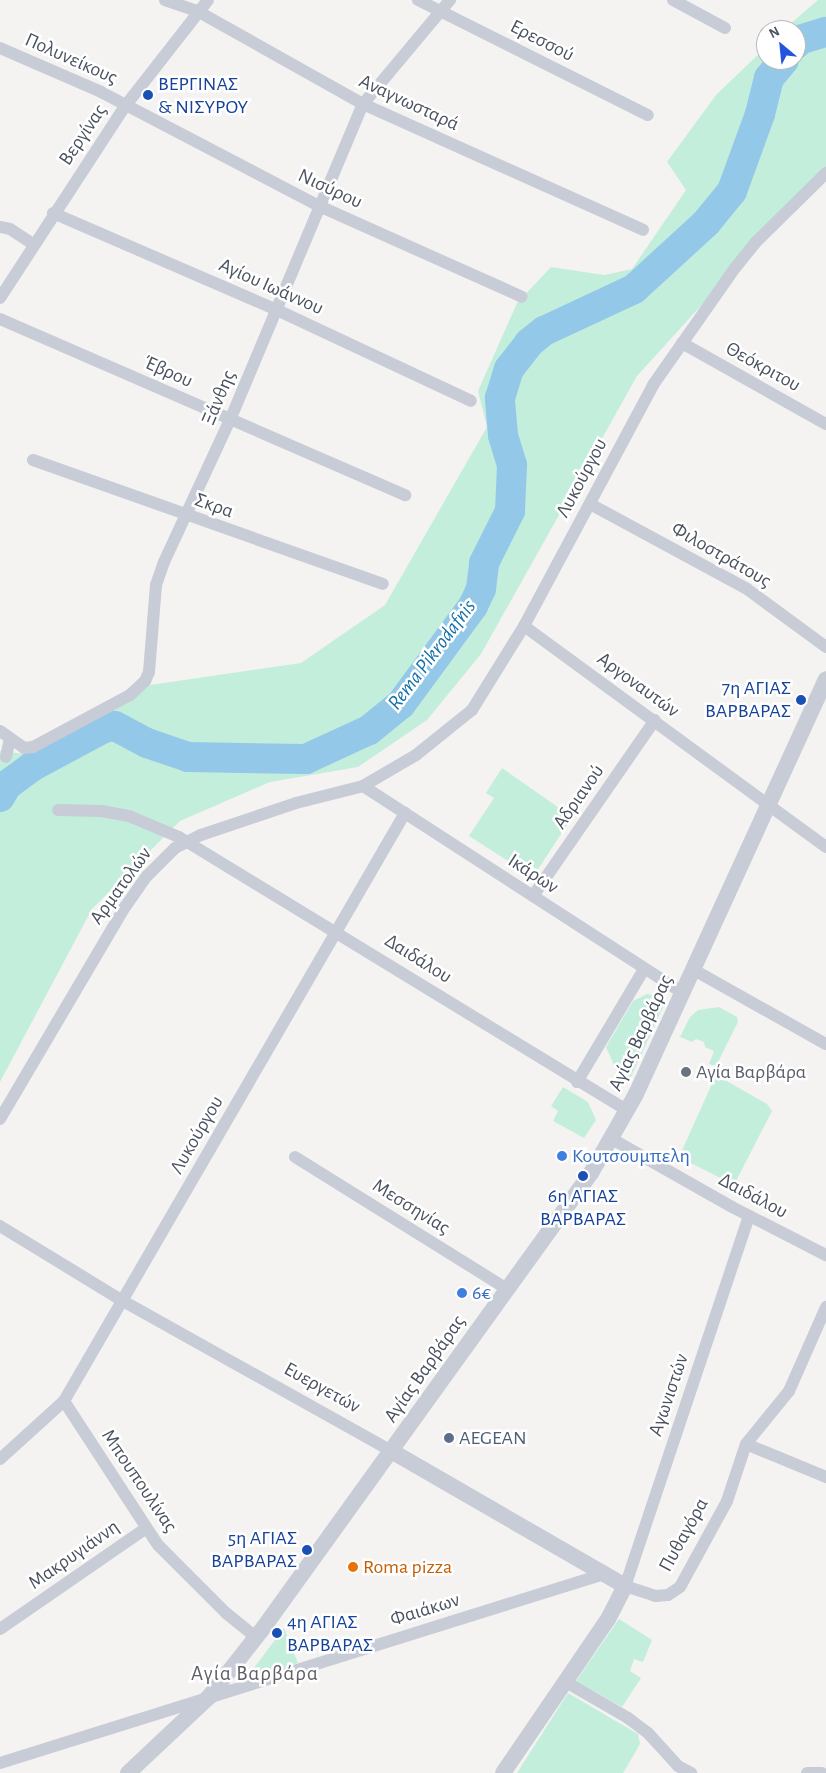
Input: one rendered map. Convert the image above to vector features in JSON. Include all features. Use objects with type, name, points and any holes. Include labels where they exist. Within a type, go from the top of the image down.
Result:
[{"type":"street","name":"Αναγνωσταρά","points":[[165,0],[199,12],[363,104],[643,230]]},
{"type":"street","name":"Βεργίνας","points":[[0,298],[53,213],[126,105],[208,0]]},
{"type":"street","name":"Ερεσσού","points":[[418,0],[648,115]]},
{"type":"street","name":"Ξάνθης","points":[[5,734],[24,748],[33,747],[130,695],[145,681],[149,672],[156,585],[230,420],[363,104],[450,0]]},
{"type":"street","points":[[673,0],[725,28]]},
{"type":"street","name":"Πολυνείκους","points":[[0,48],[126,105]]},
{"type":"street","name":"Νισύρου","points":[[126,105],[213,153],[319,206],[522,297]]},
{"type":"street","name":"Λυκούργου","points":[[363,786],[423,750],[472,710],[524,626],[653,385],[755,243],[826,173]]},
{"type":"street","name":"Αγίου Ιωάννου","points":[[53,213],[277,310],[471,401]]},
{"type":"street","points":[[0,227],[10,229],[33,244]]},
{"type":"street","name":"Έβρου","points":[[0,319],[405,495]]},
{"type":"street","name":"Θεόκριτου","points":[[682,343],[826,424]]},
{"type":"street","name":"Σκρα","points":[[33,460],[383,584]]},
{"type":"street","name":"Φιλοστράτους","points":[[590,504],[747,589],[826,647]]},
{"type":"street","name":"Αργοναυτών","points":[[524,626],[655,720],[826,847]]},
{"type":"street","name":"Αγίας Βαρβάρας","points":[[128,1773],[208,1698],[256,1637],[392,1452],[612,1139],[628,1111],[694,970],[826,679]]},
{"type":"street","name":"Αδριανού","points":[[533,896],[655,720]]},
{"type":"street","points":[[5,734],[6,757]]},
{"type":"street","name":"Ικάρων","points":[[363,786],[683,993]]},
{"type":"street","name":"Αρματολών","points":[[0,1119],[125,907],[153,870],[186,841],[296,803],[363,786]]},
{"type":"street","name":"Δαιδάλου","points":[[58,810],[101,810],[129,816],[186,841],[336,931],[577,1082],[628,1111]]},
{"type":"street","name":"Λυκούργου","points":[[0,1459],[64,1401],[405,813]]},
{"type":"street","points":[[577,1082],[644,969]]},
{"type":"street","points":[[694,970],[826,1044]]},
{"type":"street","name":"Δαιδάλου","points":[[612,1139],[749,1216],[826,1255]]},
{"type":"street","name":"Μεσσηνίας","points":[[295,1157],[507,1289]]},
{"type":"street","name":"Αγωνιστών","points":[[625,1586],[749,1216]]},
{"type":"street","name":"Ευεργετών","points":[[0,1226],[123,1301],[625,1586]]},
{"type":"street","name":"Πυθαγόρα","points":[[625,1586],[655,1596],[668,1595],[680,1587],[728,1501],[746,1444],[789,1391],[826,1307]]},
{"type":"street","name":"Μπουπουλίνας","points":[[64,1401],[145,1529],[226,1613],[256,1637]]},
{"type":"street","points":[[746,1444],[826,1477]]},
{"type":"street","name":"Μακρυγιάννη","points":[[0,1629],[145,1529]]},
{"type":"street","name":"Φαιάκων","points":[[0,1763],[604,1574]]},
{"type":"street","points":[[503,1773],[608,1619],[625,1586]]},
{"type":"street","points":[[566,1682],[635,1723],[678,1766],[691,1773]]},
{"type":"street","points":[[807,1773],[821,1773],[826,1762]]},
{"type":"green space","points":[[818,0],[826,0],[826,168],[637,376],[481,654],[427,720],[358,767],[270,782],[180,821],[92,909],[0,1082],[0,751],[26,754],[150,685],[301,663],[385,605],[487,427],[478,391],[517,303],[551,267],[604,275],[632,269],[686,190],[667,162],[716,95],[756,57],[756,70],[806,70],[806,20],[795,20]]},
{"type":"green space","points":[[502,768],[572,817],[533,877],[469,836],[494,798],[486,793]]},
{"type":"green space","points":[[647,994],[656,996],[663,1007],[630,1079],[624,1079],[618,1074],[606,1047],[633,1001]]},
{"type":"green space","points":[[719,1007],[737,1017],[738,1022],[716,1066],[709,1064],[714,1051],[705,1047],[704,1042],[696,1039],[692,1042],[680,1037],[690,1017],[698,1010]]},
{"type":"green space","points":[[716,1075],[767,1104],[772,1111],[734,1185],[679,1157]]},
{"type":"green space","points":[[563,1087],[588,1102],[596,1120],[584,1138],[553,1121],[558,1111],[551,1106]]},
{"type":"green space","points":[[619,1619],[652,1640],[643,1662],[634,1659],[630,1671],[641,1678],[622,1707],[576,1681]]},
{"type":"green space","points":[[284,1628],[298,1663],[257,1676],[253,1669]]},
{"type":"green space","points":[[568,1693],[638,1734],[640,1744],[623,1773],[517,1773]]},
{"type":"waterway","name":"Rema Pikrodafnis","points":[[806,38],[826,32]]},
{"type":"waterway","name":"Rema Pikrodafnis","points":[[0,797],[7,785],[33,766],[104,728],[115,726],[147,743],[188,757],[306,759],[369,730],[401,704],[473,606],[481,589],[484,563],[510,511],[512,465],[503,435],[500,398],[509,369],[529,343],[544,331],[634,289],[706,223],[732,191],[760,114],[769,78],[776,70]]},
{"type":"place","name":"ΒΕΡΓΙΝΑΣ & ΝΙΣΥΡΟΥ","points":[[148,95]]},
{"type":"place","name":"7η ΑΓΙΑΣ ΒΑΡΒΑΡΑΣ","points":[[801,700]]},
{"type":"place","name":"Αγία Βαρβάρα","points":[[686,1072]]},
{"type":"place","name":"Κουτσουμπελη","points":[[562,1156]]},
{"type":"place","name":"6η ΑΓΙΑΣ ΒΑΡΒΑΡΑΣ","points":[[583,1176]]},
{"type":"place","name":"6€","points":[[462,1293]]},
{"type":"place","name":"AEGEAN","points":[[449,1438]]},
{"type":"place","name":"5η ΑΓΙΑΣ ΒΑΡΒΑΡΑΣ","points":[[307,1550]]},
{"type":"place","name":"Roma pizza","points":[[353,1567]]},
{"type":"place","name":"4η ΑΓΙΑΣ ΒΑΡΒΑΡΑΣ","points":[[277,1633]]},
{"type":"district","name":"Αγία Βαρβάρα","points":[[255,1674]]}]
